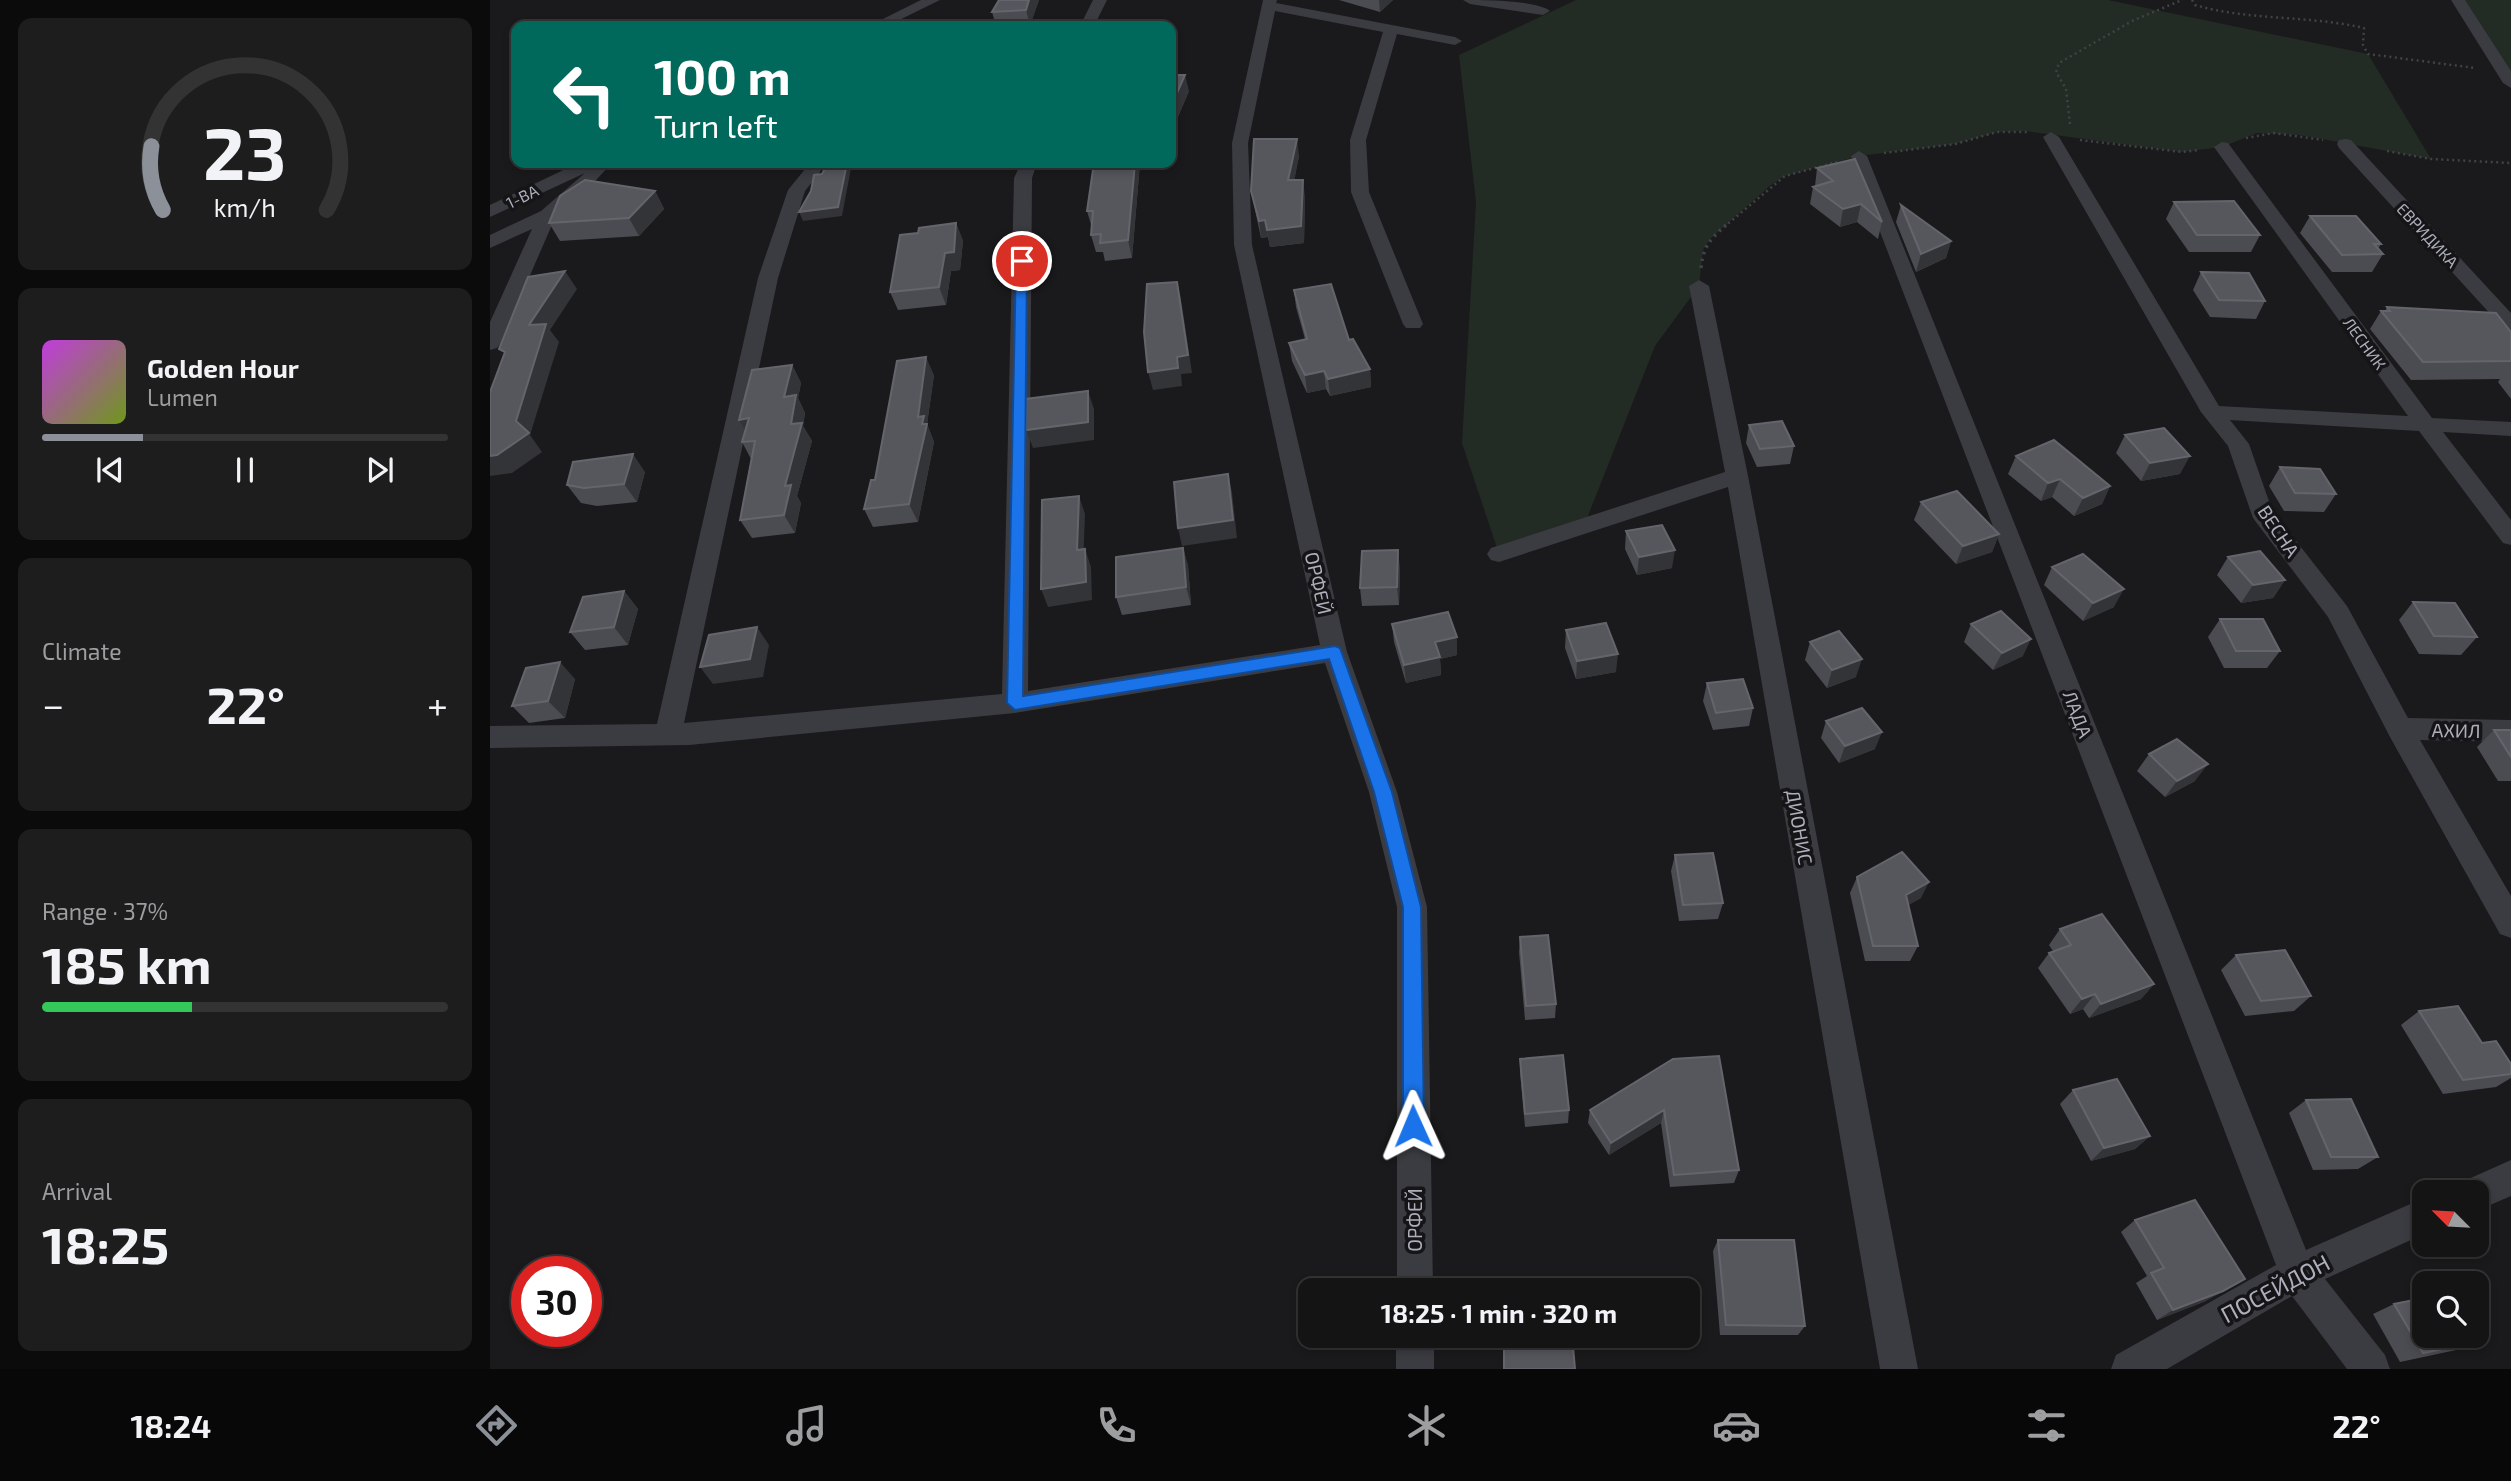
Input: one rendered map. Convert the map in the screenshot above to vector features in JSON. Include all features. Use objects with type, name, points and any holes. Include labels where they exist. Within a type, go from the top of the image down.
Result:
[{"type":"street","points":[[887,21],[933,0]]},
{"type":"street","points":[[1090,21],[1100,0]]},
{"type":"street","points":[[1470,0],[1543,11]]},
{"type":"street","points":[[2458,0],[2507,77]]},
{"type":"street","points":[[1270,3],[1455,41]]},
{"type":"street","name":"ОРФЕЙ","points":[[1270,3],[1240,143],[1243,245],[1335,652],[1383,792],[1412,907],[1415,1278]]},
{"type":"street","points":[[1391,29],[1358,140],[1360,191],[1413,324]]},
{"type":"street","name":"ВЕСНА","points":[[2061,131],[2213,412],[2238,444],[2261,512],[2338,612],[2400,729],[2511,924]]},
{"type":"street","name":"ЕВРИДИКА","points":[[2345,144],[2511,325]]},
{"type":"street","name":"ЛЕСНИК","points":[[2221,147],[2424,424],[2511,537]]},
{"type":"street","name":"ЛАДА","points":[[1859,156],[2297,1273],[2371,1369]]},
{"type":"street","name":"1-ВА","points":[[490,212],[582,168]]},
{"type":"street","points":[[490,242],[547,215],[599,168]]},
{"type":"street","points":[[668,734],[768,278],[797,190],[814,168]]},
{"type":"street","points":[[1015,703],[1023,178],[1027,168]]},
{"type":"street","points":[[490,344],[547,215]]},
{"type":"street","points":[[490,252],[525,265]]},
{"type":"street","name":"ДИОНИС","points":[[1699,286],[1737,476],[1899,1369]]},
{"type":"street","points":[[2213,412],[2511,429]]},
{"type":"street","points":[[1499,554],[1737,476]]},
{"type":"street","points":[[490,737],[668,734],[1015,703],[1335,652]]},
{"type":"street","name":"АХИЛ","points":[[2400,729],[2511,731]]},
{"type":"street","points":[[2489,1187],[2511,1178]]},
{"type":"street","name":"ПОСЕЙДОН","points":[[2130,1369],[2297,1273],[2412,1221]]},
{"type":"street","points":[[1415,1348],[1415,1369]]},
{"type":"path","points":[[2061,131],[2066,89],[2056,72],[2059,63],[2132,20],[2182,0]]},
{"type":"path","points":[[2192,0],[2195,5],[2209,10],[2338,20],[2364,28],[2363,45],[2368,54],[2507,77]]},
{"type":"shaded area","points":[[1576,0],[2108,0],[2368,54],[2431,159],[2300,135],[2257,133],[2222,147],[2182,152],[2025,131],[1997,132],[1955,144],[1859,156],[1785,176],[1771,185],[1710,239],[1703,250],[1699,286],[1655,346],[1584,526],[1499,554],[1462,443],[1476,202],[1459,55]]},
{"type":"shaded area","points":[[2455,0],[2511,0],[2511,82]]},
{"type":"building","points":[[999,0],[1029,0],[1026,10],[992,12]]},
{"type":"building","points":[[1176,75],[1185,75],[1176,95]]},
{"type":"building","points":[[1254,139],[1297,139],[1288,180],[1303,180],[1301,226],[1267,230],[1265,220],[1259,221],[1251,191]]},
{"type":"building","points":[[1855,159],[1882,222],[1861,204],[1843,209],[1813,187],[1833,181],[1817,168]]},
{"type":"building","points":[[825,168],[846,168],[838,207],[799,212],[811,191],[814,175],[822,174]]},
{"type":"building","points":[[1093,168],[1135,168],[1128,240],[1100,243],[1101,234],[1091,235],[1093,211],[1087,211]]},
{"type":"building","points":[[585,180],[655,191],[629,218],[549,223],[560,196]]},
{"type":"building","points":[[2234,201],[2260,235],[2197,235],[2174,202]]},
{"type":"building","points":[[1901,205],[1951,241],[1921,254]]},
{"type":"building","points":[[2310,216],[2356,216],[2381,244],[2374,244],[2383,254],[2342,255]]},
{"type":"building","points":[[956,223],[954,252],[945,253],[939,287],[890,292],[900,235],[918,233],[919,228]]},
{"type":"building","points":[[565,271],[529,325],[546,324],[516,421],[529,433],[497,455],[490,456],[490,392],[505,352],[499,349],[528,277]]},
{"type":"building","points":[[2201,272],[2249,273],[2265,301],[2219,300]]},
{"type":"building","points":[[1177,282],[1188,355],[1177,357],[1178,368],[1148,372],[1144,332],[1147,284]]},
{"type":"building","points":[[1331,284],[1349,340],[1353,339],[1370,369],[1328,379],[1324,371],[1305,375],[1289,343],[1307,339],[1294,290]]},
{"type":"building","points":[[2387,307],[2496,313],[2511,332],[2511,361],[2423,362],[2381,311],[2390,311]]},
{"type":"building","points":[[926,357],[918,417],[924,416],[922,424],[927,424],[909,504],[864,509],[871,480],[875,480],[897,361]]},
{"type":"building","points":[[792,365],[784,397],[796,395],[791,424],[802,423],[785,486],[791,485],[784,515],[740,520],[755,441],[742,442],[749,418],[739,420],[752,370]]},
{"type":"building","points":[[1088,391],[1088,422],[1026,430],[1026,399]]},
{"type":"building","points":[[1782,421],[1794,446],[1760,449],[1749,425]]},
{"type":"building","points":[[2164,428],[2190,456],[2150,463],[2125,435]]},
{"type":"building","points":[[2054,440],[2110,486],[2083,498],[2060,479],[2048,483],[2016,456]]},
{"type":"building","points":[[633,454],[624,484],[584,488],[567,485],[573,462]]},
{"type":"building","points":[[2280,467],[2320,469],[2336,494],[2295,493]]},
{"type":"building","points":[[1228,474],[1233,520],[1178,528],[1174,482]]},
{"type":"building","points":[[1957,491],[1999,534],[1963,546],[1921,502]]},
{"type":"building","points":[[1079,496],[1077,550],[1085,549],[1086,582],[1041,589],[1042,500]]},
{"type":"building","points":[[1662,525],[1675,550],[1639,557],[1626,531]]},
{"type":"building","points":[[1183,548],[1186,587],[1116,597],[1116,557]]},
{"type":"building","points":[[1398,550],[1397,587],[1360,588],[1362,551]]},
{"type":"building","points":[[2260,551],[2285,580],[2253,585],[2228,557]]},
{"type":"building","points":[[2083,554],[2124,589],[2093,603],[2052,567]]},
{"type":"building","points":[[624,591],[614,627],[570,632],[583,597]]},
{"type":"building","points":[[2413,602],[2455,603],[2477,637],[2434,636]]},
{"type":"building","points":[[2001,611],[2031,639],[2002,653],[1971,624]]},
{"type":"building","points":[[1448,612],[1457,637],[1435,642],[1440,657],[1404,665],[1392,624]]},
{"type":"building","points":[[2220,619],[2263,619],[2280,651],[2236,651]]},
{"type":"building","points":[[1606,623],[1618,654],[1577,661],[1566,630]]},
{"type":"building","points":[[757,627],[750,659],[700,667],[709,635]]},
{"type":"building","points":[[1839,631],[1862,659],[1832,670],[1810,642]]},
{"type":"building","points":[[560,662],[548,701],[512,706],[526,668]]},
{"type":"building","points":[[1743,679],[1753,708],[1716,713],[1707,683]]},
{"type":"building","points":[[1862,708],[1882,732],[1845,746],[1826,721]]},
{"type":"building","points":[[2494,730],[2511,730],[2511,757]]},
{"type":"building","points":[[2177,739],[2208,764],[2177,781],[2149,754]]},
{"type":"building","points":[[1902,852],[1929,882],[1906,895],[1918,946],[1873,946],[1857,877]]},
{"type":"building","points":[[1713,853],[1723,903],[1683,905],[1675,855]]},
{"type":"building","points":[[2102,914],[2154,984],[2101,1004],[2095,994],[2082,999],[2049,953],[2071,945],[2060,929]]},
{"type":"building","points":[[1548,935],[1556,1004],[1526,1006],[1520,937]]},
{"type":"building","points":[[2285,950],[2311,996],[2261,1001],[2236,955]]},
{"type":"building","points":[[2458,1006],[2482,1043],[2496,1041],[2511,1064],[2511,1074],[2463,1080],[2419,1011]]},
{"type":"building","points":[[1563,1055],[1569,1110],[1525,1114],[1520,1059]]},
{"type":"building","points":[[1719,1056],[1739,1170],[1674,1175],[1664,1110],[1611,1143],[1590,1110],[1673,1059]]},
{"type":"building","points":[[2117,1079],[2150,1136],[2104,1148],[2073,1090]]},
{"type":"building","points":[[2351,1099],[2378,1157],[2331,1157],[2306,1100]]},
{"type":"building","points":[[2195,1200],[2245,1279],[2223,1291],[2173,1310],[2151,1273],[2164,1268],[2135,1220]]},
{"type":"building","points":[[1718,1240],[1794,1240],[1805,1326],[1726,1325]]},
{"type":"building","points":[[2412,1300],[2412,1334],[2394,1304]]},
{"type":"building","points":[[1504,1348],[1573,1348],[1575,1369],[1504,1369]]},
{"type":"building","points":[[2420,1348],[2447,1348],[2423,1353]]},
{"type":"route","points":[[1022,261],[1015,703],[1335,652],[1383,792],[1412,907],[1413,1126]]}]
